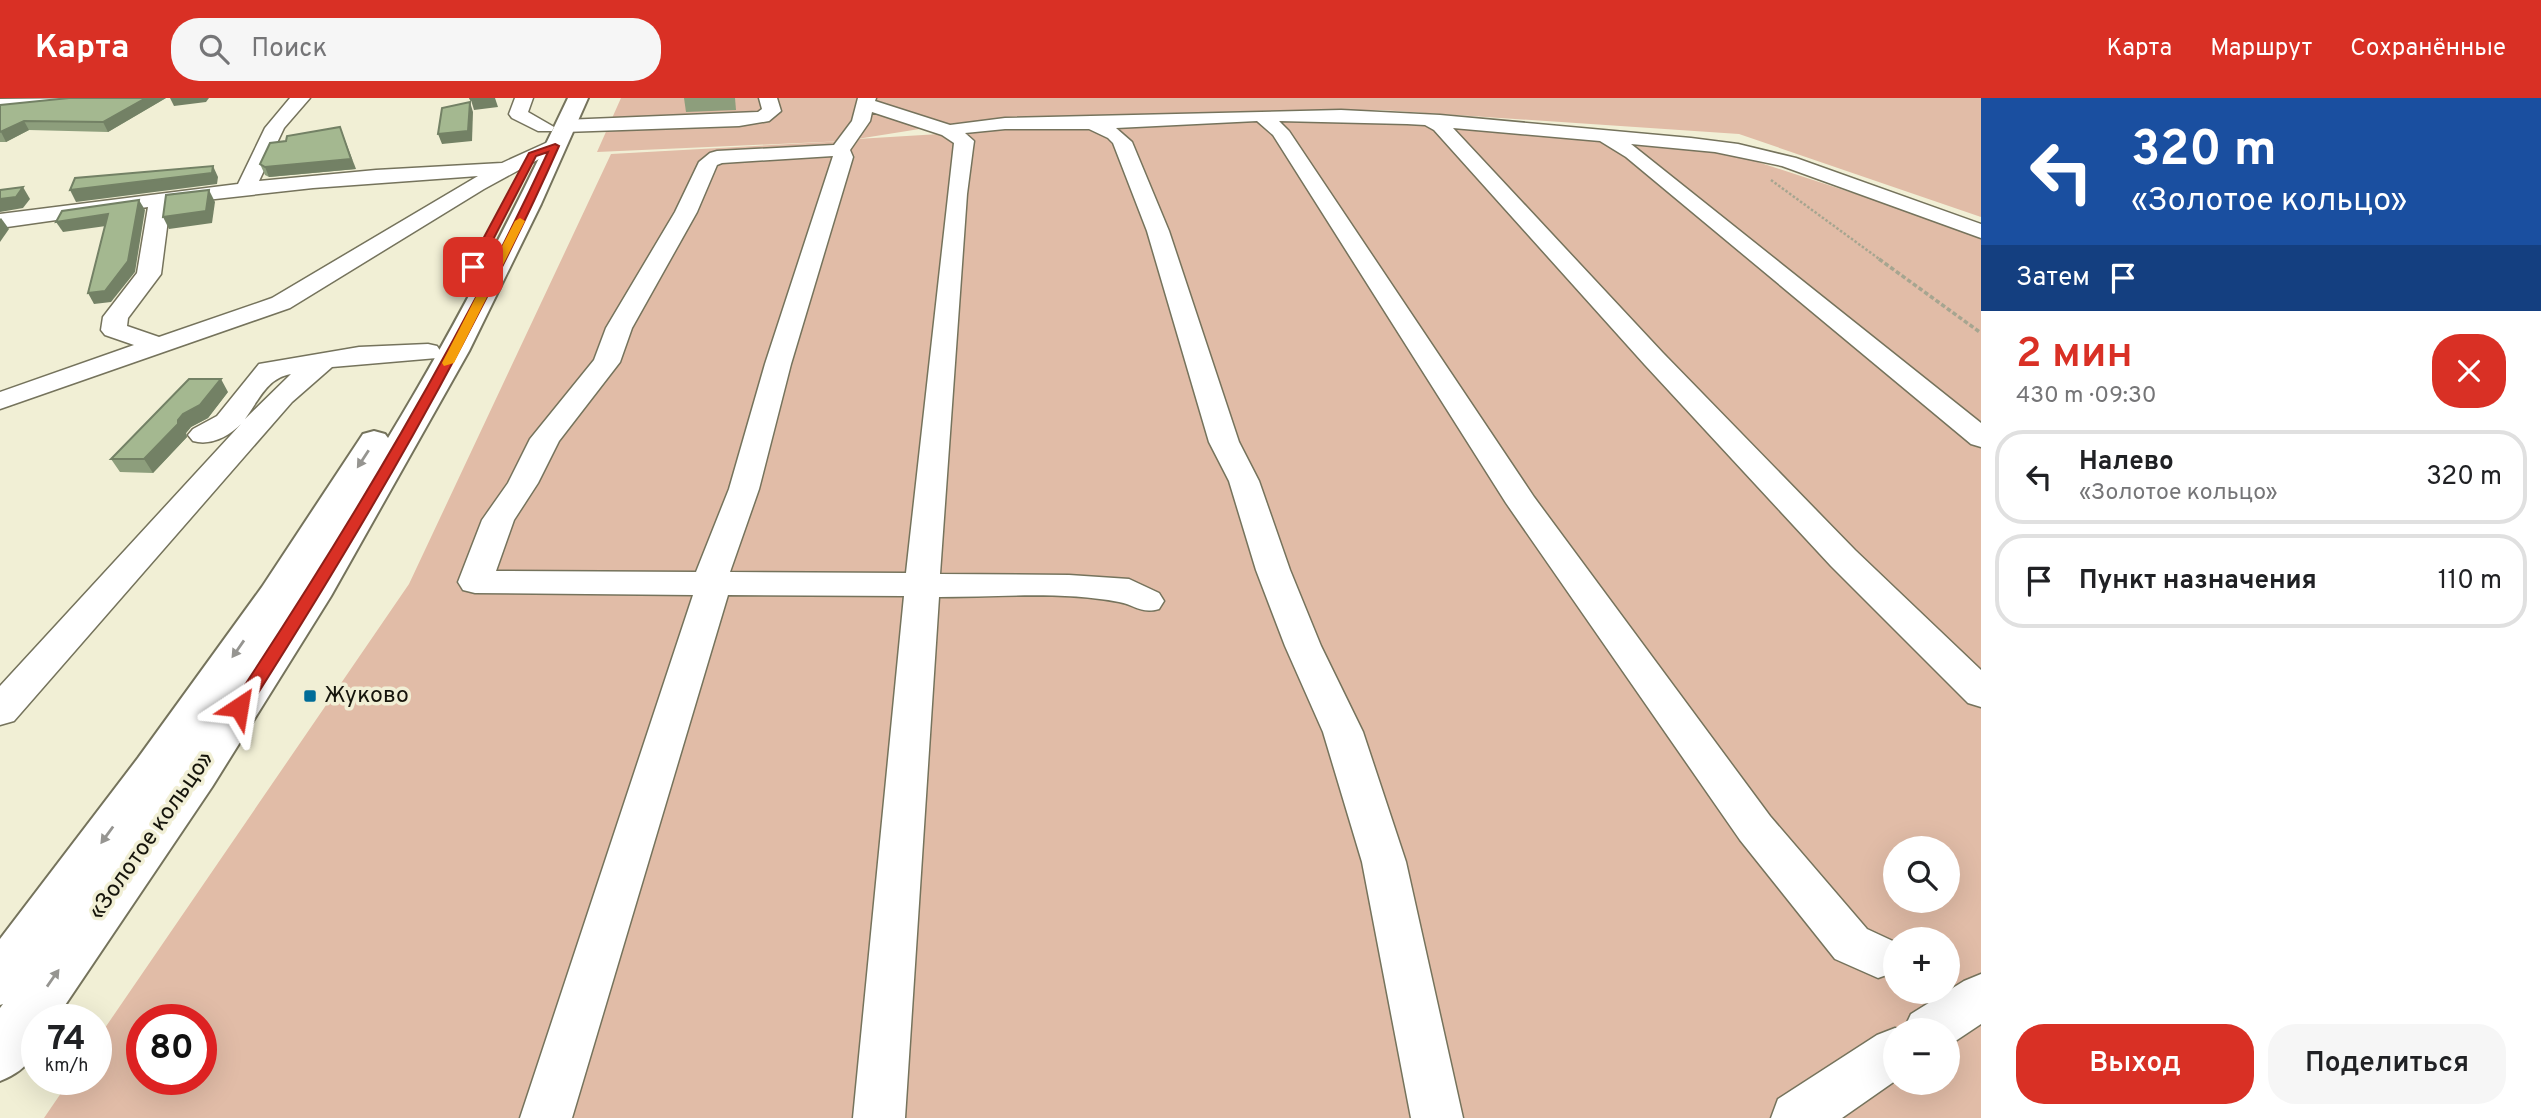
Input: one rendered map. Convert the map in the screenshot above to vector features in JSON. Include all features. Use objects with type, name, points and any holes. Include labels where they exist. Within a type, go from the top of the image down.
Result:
[{"type":"highway","name":"«Золотое кольцо»","points":[[0,981],[154,770],[275,596],[406,392],[549,131]]},
{"type":"highway","name":"«Золотое кольцо»","points":[[0,1054],[196,774],[312,596],[455,351],[549,131]]},
{"type":"street","points":[[0,102],[8,98]]},
{"type":"street","points":[[245,190],[276,124],[291,105],[301,98]]},
{"type":"street","points":[[524,98],[518,114],[549,131]]},
{"type":"street","points":[[0,221],[160,199],[397,173],[549,131],[763,117],[772,111],[768,98]]},
{"type":"street","points":[[0,102],[55,104],[100,100]]},
{"type":"street","points":[[840,150],[861,121],[866,101],[949,131],[964,141],[921,587],[879,1118]]},
{"type":"street","points":[[949,131],[975,127],[1093,124],[1211,116],[1309,115],[1430,121],[1601,136],[1762,155],[1981,231]]},
{"type":"street","points":[[1262,116],[1280,131],[1522,503],[1755,828],[1851,944],[1878,957]]},
{"type":"street","points":[[1430,121],[1454,139],[1654,359],[1834,548],[1981,693]]},
{"type":"street","points":[[1093,124],[1115,134],[1122,142],[1138,180],[1158,231],[1224,442],[1244,481],[1273,570],[1303,646],[1343,732],[1384,862],[1437,1118]]},
{"type":"street","points":[[0,401],[281,303],[549,131]]},
{"type":"street","points":[[1601,136],[1633,153],[1981,438]]},
{"type":"street","points":[[546,1118],[711,593],[709,583],[747,477],[778,364],[843,157],[840,150]]},
{"type":"street","points":[[840,150],[717,157],[709,162],[686,212],[619,328],[607,362],[545,439],[523,483],[498,520],[475,582],[1069,586],[1129,591],[1147,601]]},
{"type":"street","points":[[153,348],[150,342],[114,330],[117,317],[149,274],[160,199]]},
{"type":"street","points":[[1906,204],[1972,252]]},
{"type":"street","points":[[203,435],[223,428],[248,398],[259,377],[269,370],[326,359],[428,352]]},
{"type":"street","points":[[0,711],[282,396],[326,359]]},
{"type":"street","points":[[1948,1018],[1981,997]]},
{"type":"street","points":[[1797,1118],[1883,1060]]},
{"type":"path","points":[[1761,173],[1981,333]]},
{"type":"shaded area","points":[[621,98],[1981,98],[1981,217],[1739,134],[1381,110],[1230,112],[957,123],[857,139],[1205,118],[1463,124],[1718,149],[1981,235],[1981,1118],[44,1118],[60,1095],[112,1095],[112,1018],[409,584],[611,154],[845,141],[597,152]]},
{"type":"building","points":[[69,98],[146,98],[103,122],[24,121],[0,132],[0,105]]},
{"type":"building","points":[[470,102],[468,131],[438,134],[442,108]]},
{"type":"building","points":[[340,127],[351,159],[265,167],[260,164],[270,143],[286,141],[287,136]]},
{"type":"building","points":[[213,166],[212,173],[70,190],[75,178]]},
{"type":"building","points":[[23,187],[16,197],[0,199],[0,190]]},
{"type":"building","points":[[209,190],[206,211],[163,217],[166,195]]},
{"type":"building","points":[[139,200],[128,261],[105,291],[88,293],[108,214],[56,222],[62,211]]},
{"type":"building","points":[[189,379],[221,379],[200,405],[183,414],[178,424],[144,459],[111,459]]},
{"type":"slow traffic","points":[[448,363],[520,221]]},
{"type":"place","name":"Жуково","points":[[310,696]]},
{"type":"route","points":[[239,707],[312,596],[433,391],[529,204],[555,146],[532,155],[473,267]]}]
